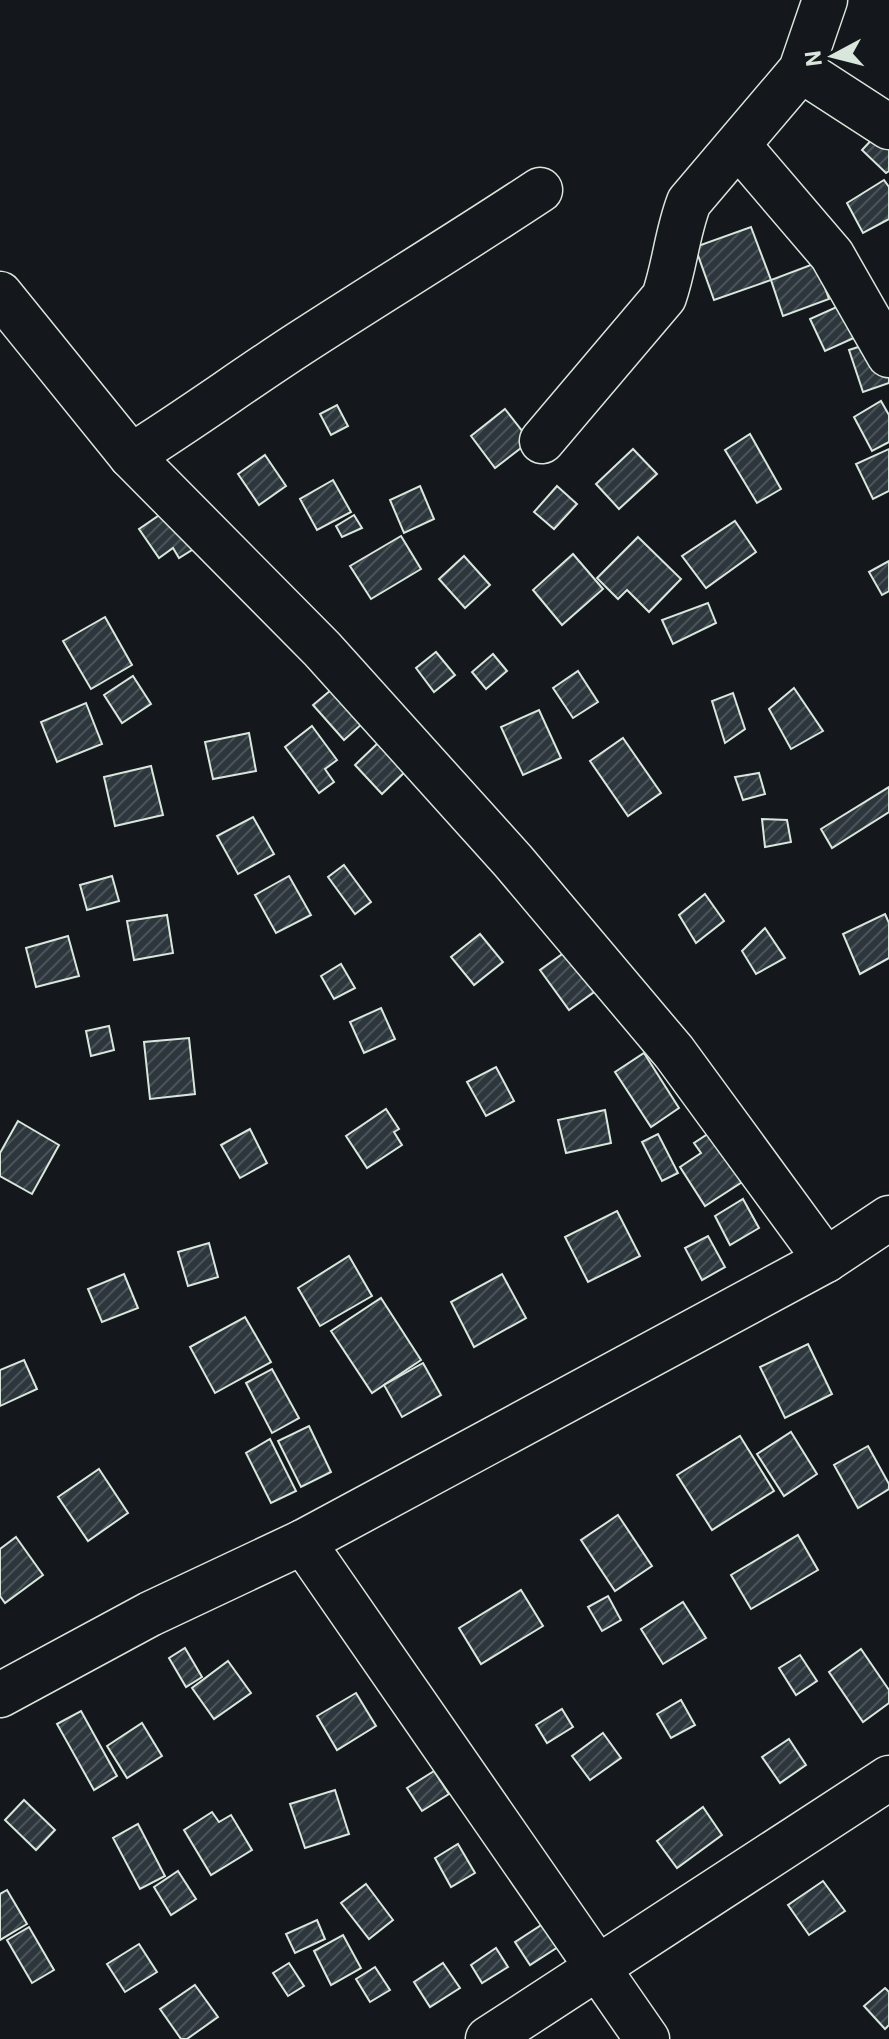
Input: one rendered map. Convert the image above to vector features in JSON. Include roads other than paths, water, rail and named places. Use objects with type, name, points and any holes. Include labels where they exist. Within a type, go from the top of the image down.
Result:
[{"type":"street","points":[[542,441],[664,297],[674,268],[679,228],[689,202],[801,70],[825,0]]},
{"type":"street","points":[[801,70],[889,127]]},
{"type":"street","points":[[738,145],[832,255],[889,355]]},
{"type":"street","points":[[131,456],[540,190]]},
{"type":"street","points":[[6,311],[131,456],[322,649],[513,861],[674,1052],[826,1260]]},
{"type":"street","points":[[0,1695],[150,1614],[303,1542],[826,1260],[889,1218]]},
{"type":"street","points":[[303,1542],[647,2039]]},
{"type":"street","points":[[488,2039],[889,1778]]}]
